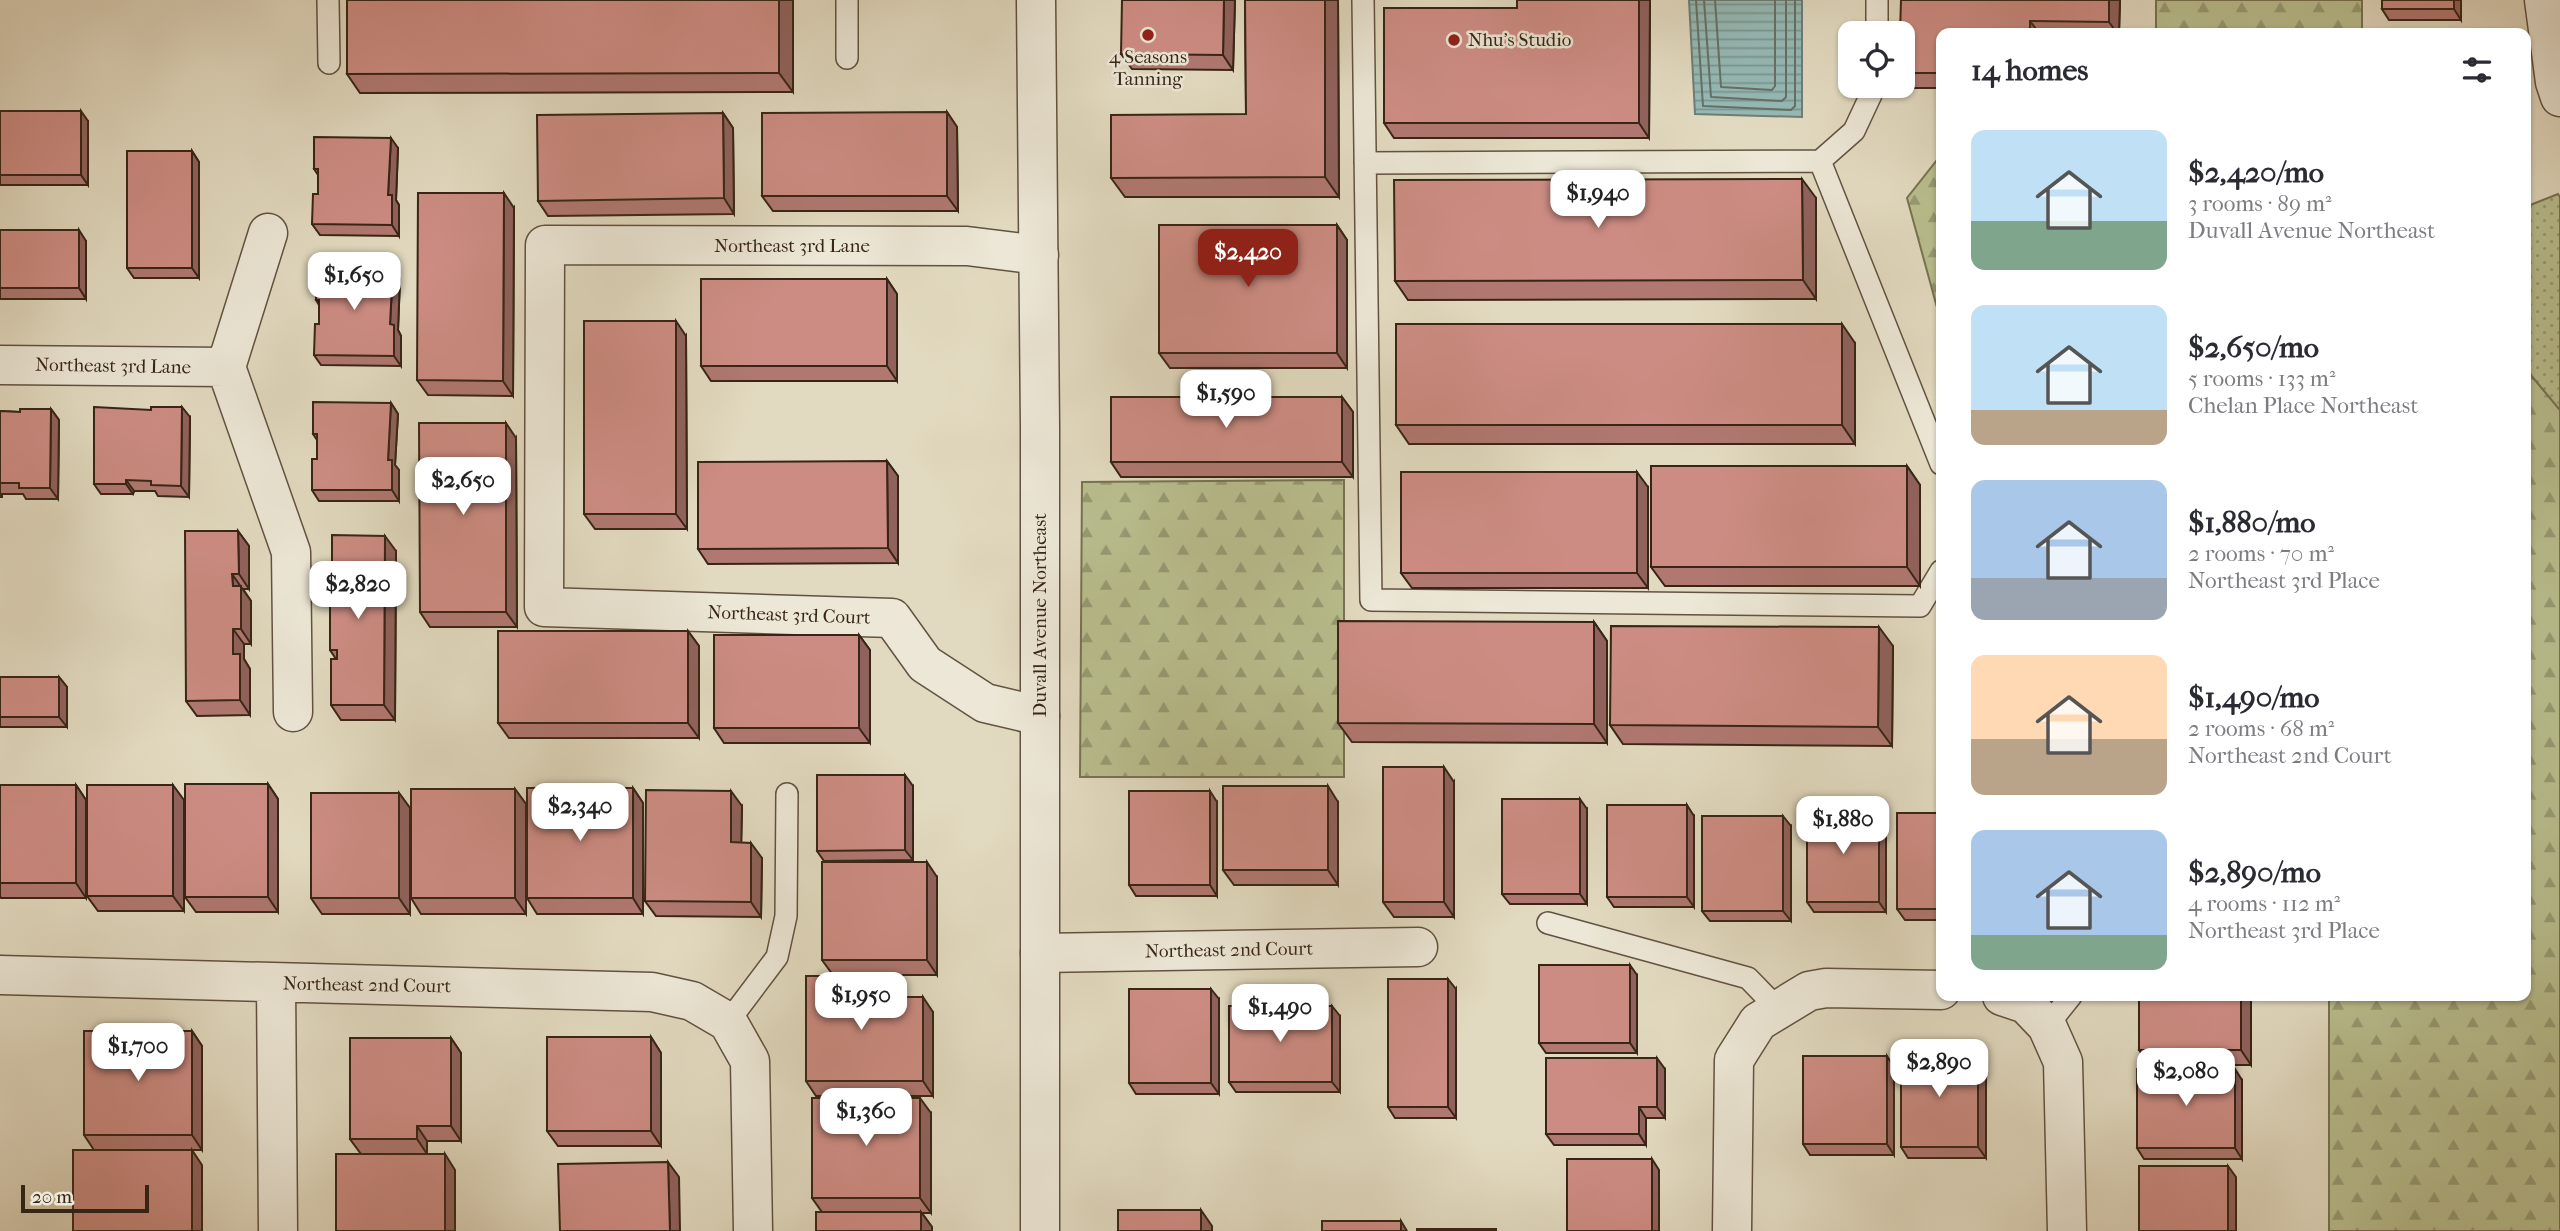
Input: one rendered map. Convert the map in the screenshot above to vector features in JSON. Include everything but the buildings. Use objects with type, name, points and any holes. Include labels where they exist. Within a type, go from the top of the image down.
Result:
[{"type":"street","name":"Duvall Avenue Northeast","points":[[1036,0],[1039,255],[1040,1231]]},
{"type":"street","points":[[2544,0],[2555,82],[2560,97]]},
{"type":"street","points":[[268,233],[226,368],[291,552],[293,712]]},
{"type":"street","name":"Northeast 3rd Lane","points":[[544,607],[545,246],[967,246],[1039,255]]},
{"type":"street","name":"Northeast 3rd Lane","points":[[0,365],[226,368]]},
{"type":"street","name":"Northeast 3rd Court","points":[[544,607],[892,618],[925,664],[985,703],[1040,716]]},
{"type":"street","name":"Northeast 2nd Court","points":[[1040,953],[1418,947]]},
{"type":"street","name":"Northeast 2nd Court","points":[[0,975],[652,992],[692,1001],[728,1022]]},
{"type":"street","points":[[276,983],[278,1231]]},
{"type":"street","points":[[1732,1231],[1734,1060],[1758,1022],[1809,991],[1826,988],[1936,990]]},
{"type":"street","points":[[2017,1001],[2026,1004],[2047,1026],[2063,1062],[2067,1231]]},
{"type":"street","points":[[728,1022],[750,1061],[753,1231]]},
{"type":"lane","points":[[328,0],[329,62]]},
{"type":"lane","points":[[847,0],[847,58]]},
{"type":"lane","points":[[1363,0],[1371,600],[1920,606],[1936,579]]},
{"type":"lane","points":[[1877,0],[1877,21]]},
{"type":"lane","points":[[1365,163],[1820,161],[1854,131],[1869,98]]},
{"type":"lane","points":[[1820,161],[1936,451]]},
{"type":"lane","points":[[728,1022],[777,957],[786,916],[787,794]]},
{"type":"lane","points":[[1548,923],[1748,978],[1778,1009]]},
{"type":"lane","points":[[2047,1026],[2067,1001]]},
{"type":"green space","points":[[2156,0],[2362,0],[2362,28],[2156,28]]},
{"type":"green space","points":[[1936,161],[1936,304],[1907,198]]},
{"type":"green space","points":[[2558,194],[2560,197],[2560,410],[2531,375],[2531,205]]},
{"type":"green space","points":[[2531,375],[2560,410],[2560,1231],[2329,1231],[2329,1001],[2531,1001]]},
{"type":"green space","points":[[1344,480],[1344,777],[1080,777],[1082,482]]},
{"type":"water","points":[[1689,0],[1802,0],[1802,117],[1695,114]]},
{"type":"place","name":"4 Seasons Tanning","points":[[1148,35]]},
{"type":"place","name":"Nhu's Studio","points":[[1454,40]]}]
